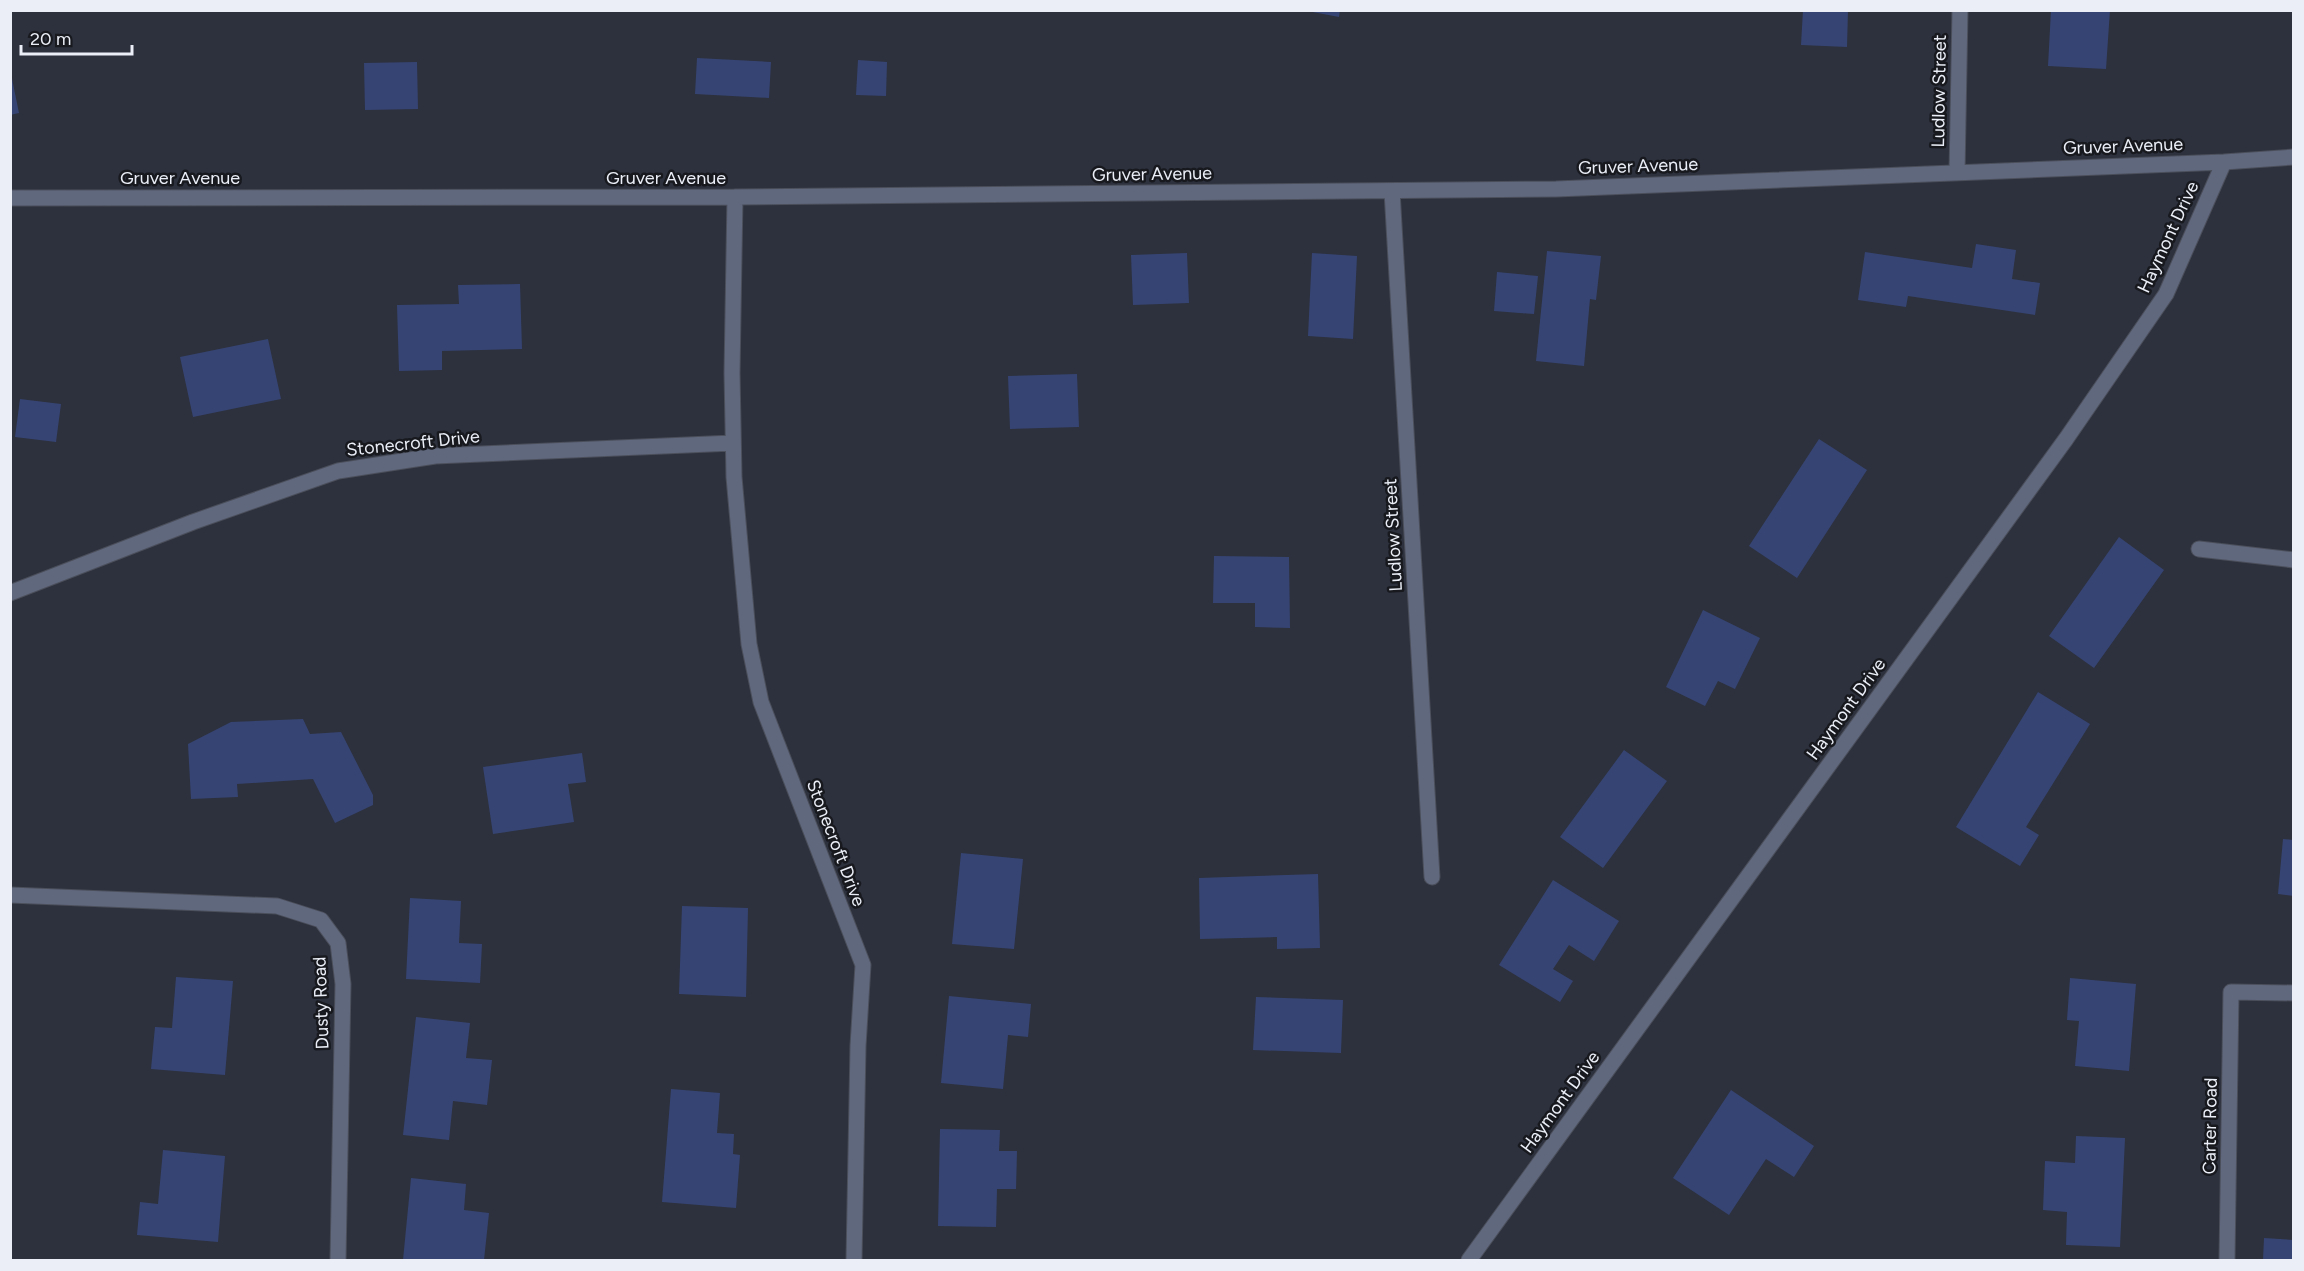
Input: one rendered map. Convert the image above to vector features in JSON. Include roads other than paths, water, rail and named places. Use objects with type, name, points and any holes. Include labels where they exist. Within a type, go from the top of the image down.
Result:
[{"type":"street","name":"Ludlow Street","points":[[1957,173],[1960,10]]},
{"type":"street","name":"Gruver Avenue","points":[[10,198],[735,197],[1556,189],[2224,162],[2294,157]]},
{"type":"street","name":"Haymont Drive","points":[[1469,1260],[2079,420],[2166,294],[2224,162]]},
{"type":"street","name":"Ludlow Street","points":[[1392,191],[1432,877]]},
{"type":"street","name":"Stonecroft Drive","points":[[735,197],[732,373],[734,477],[749,644],[761,702],[863,965],[858,1046],[854,1260]]},
{"type":"street","name":"Stonecroft Drive","points":[[10,593],[193,522],[338,471],[435,456],[733,443]]},
{"type":"street","points":[[2199,549],[2294,560]]},
{"type":"street","name":"Dusty Road","points":[[10,895],[277,906],[321,920],[338,943],[343,984],[338,1260]]},
{"type":"street","name":"Carter Road","points":[[2227,1260],[2231,992],[2294,993]]}]
